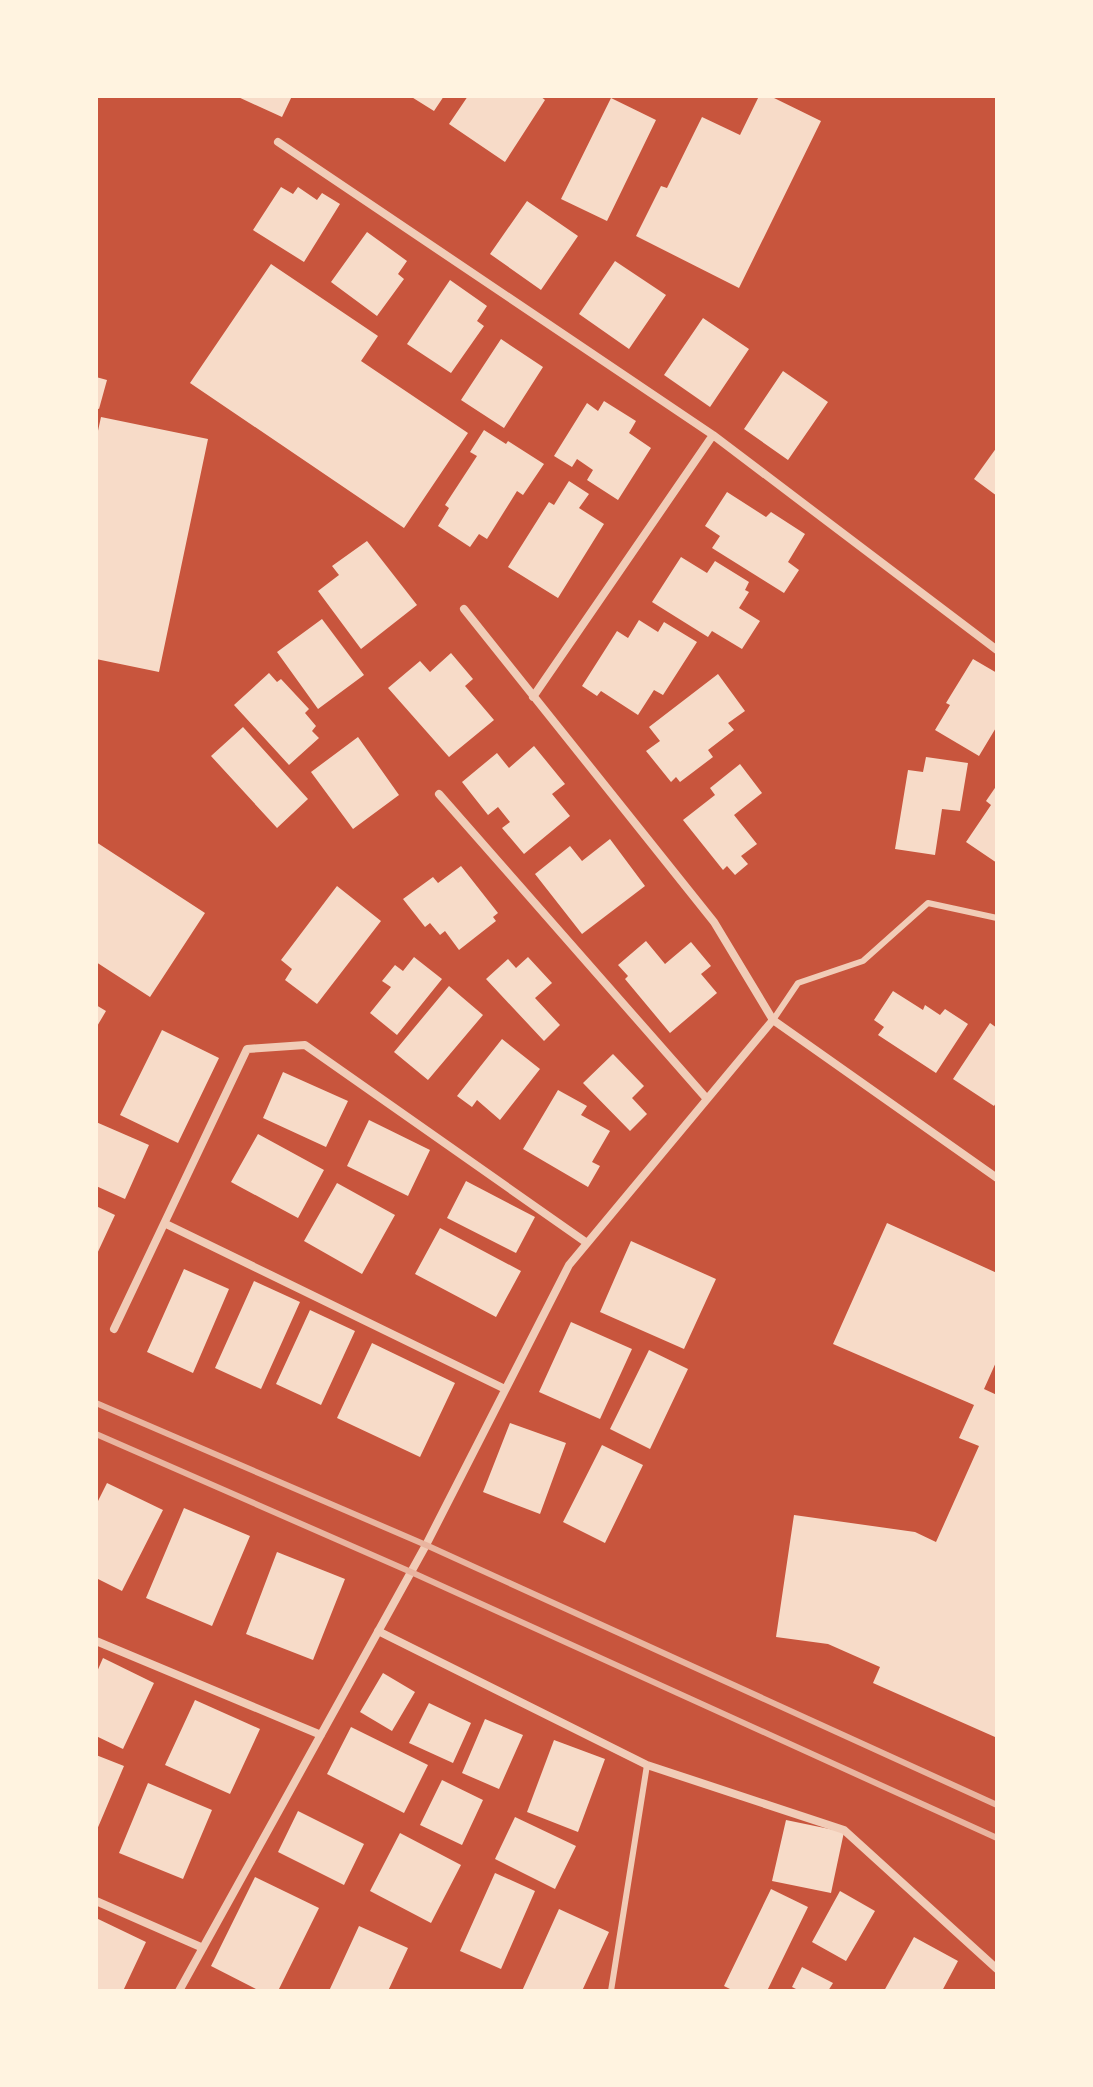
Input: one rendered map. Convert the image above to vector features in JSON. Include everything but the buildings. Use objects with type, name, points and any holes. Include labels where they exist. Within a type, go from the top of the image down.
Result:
[{"type":"street","points":[[278,142],[713,435],[997,650]]},
{"type":"street","points":[[533,697],[713,435]]},
{"type":"street","points":[[464,609],[714,922],[773,1020],[997,1178]]},
{"type":"street","points":[[439,794],[707,1099]]},
{"type":"street","points":[[179,1991],[378,1631],[569,1265],[773,1020]]},
{"type":"street","points":[[114,1329],[247,1049],[305,1045],[587,1243]]},
{"type":"street","points":[[166,1224],[505,1389]]},
{"type":"street","points":[[378,1631],[647,1765],[844,1830],[997,1969]]},
{"type":"street","points":[[96,1641],[321,1735]]},
{"type":"street","points":[[96,1901],[203,1948]]},
{"type":"lane","points":[[773,1020],[798,983],[863,961],[928,903],[997,918]]},
{"type":"lane","points":[[611,1991],[647,1765]]},
{"type":"railway","points":[[96,1403],[426,1545],[997,1805]]},
{"type":"railway","points":[[96,1434],[411,1572],[997,1838]]}]
